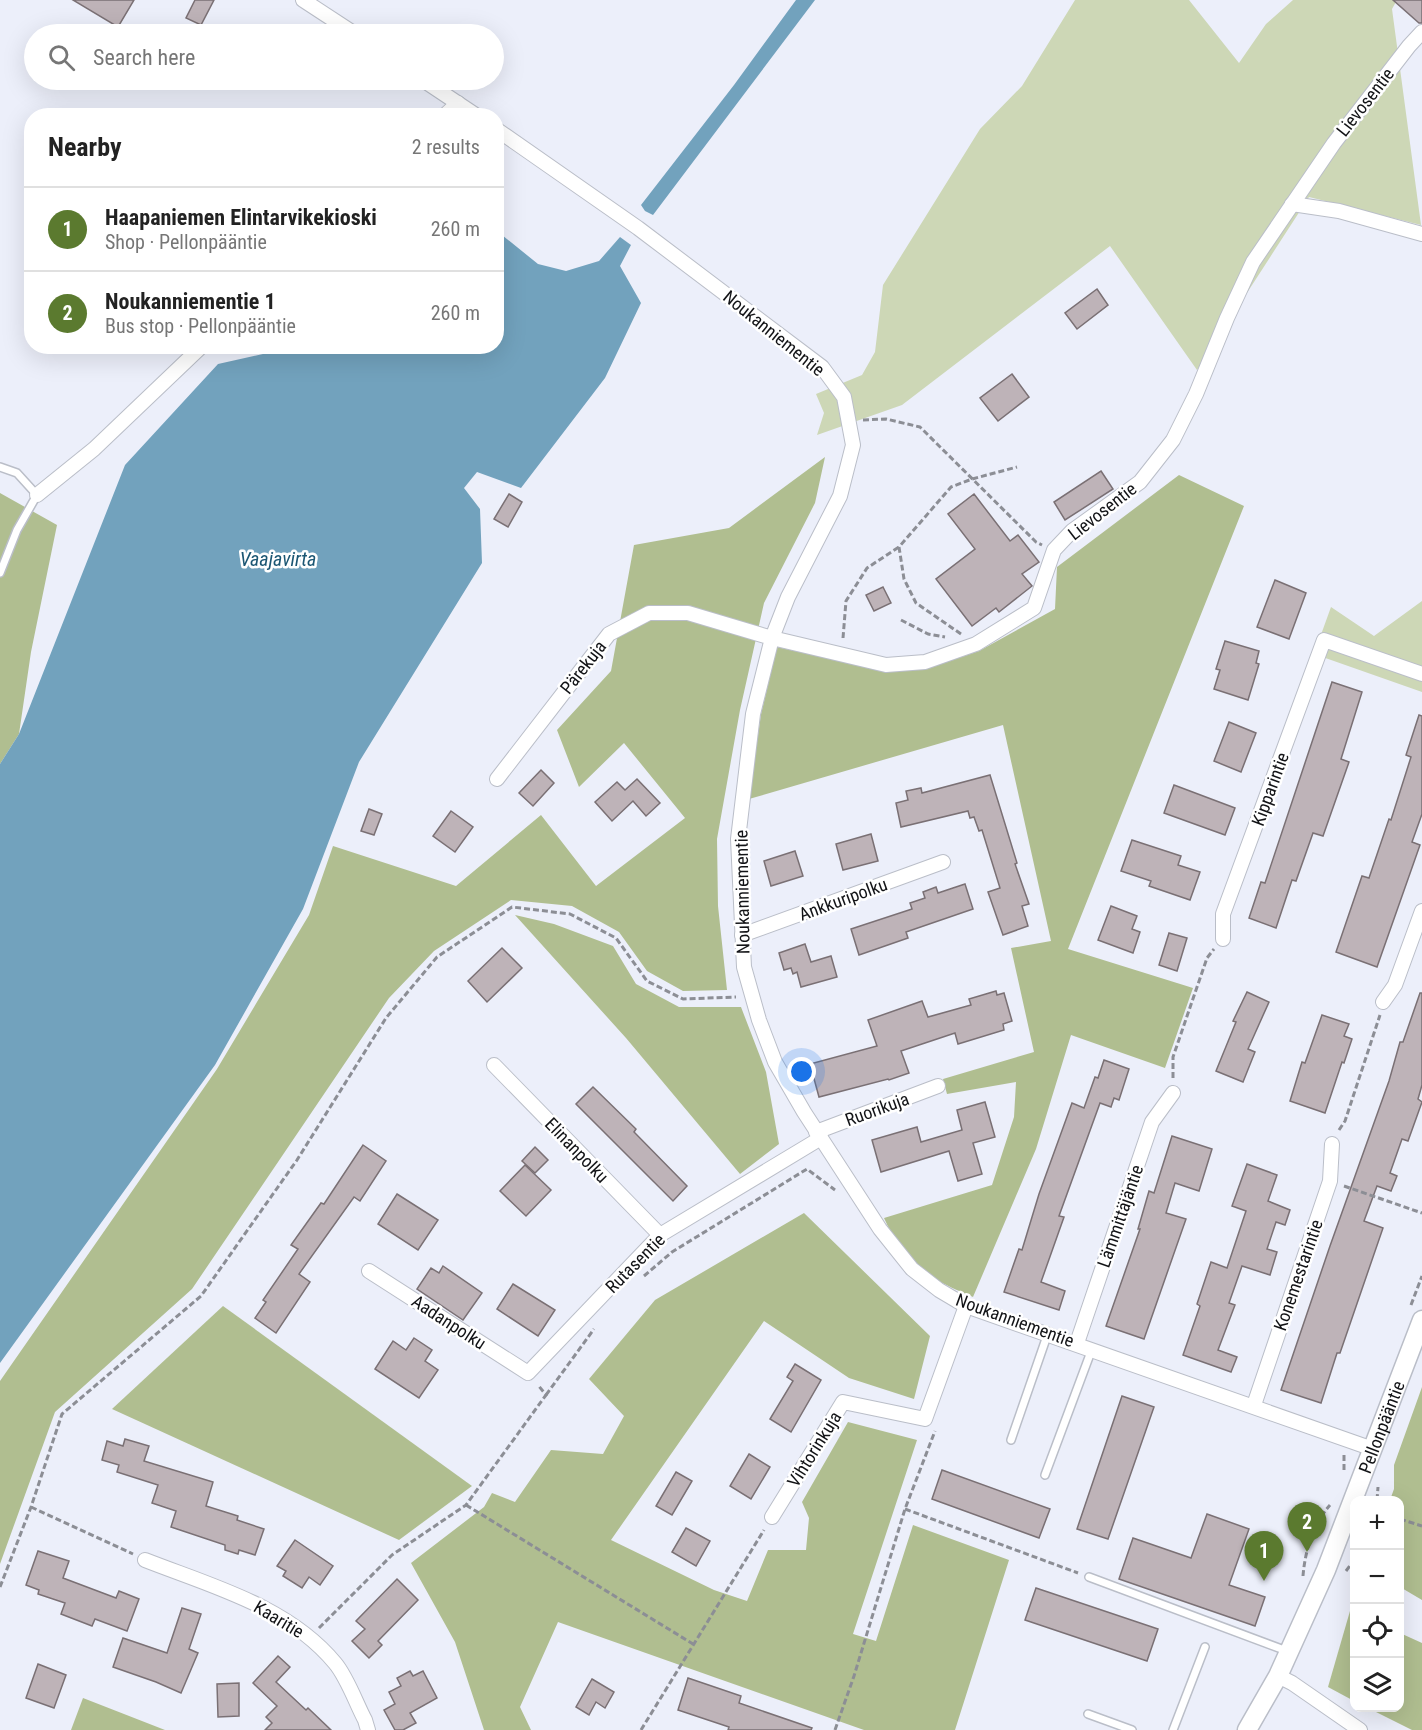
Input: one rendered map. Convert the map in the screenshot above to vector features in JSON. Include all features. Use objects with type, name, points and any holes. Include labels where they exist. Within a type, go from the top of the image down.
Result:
[{"type":"street","points":[[303,0],[340,24]]},
{"type":"street","name":"Lievosentie","points":[[772,638],[886,665],[926,662],[976,644],[1034,608],[1054,550],[1072,531],[1140,482],[1173,440],[1196,394],[1253,262],[1334,143],[1408,46],[1422,32]]},
{"type":"street","points":[[438,90],[465,108]]},
{"type":"street","points":[[453,108],[458,103]]},
{"type":"street","name":"Noukanniementie","points":[[504,135],[638,228],[822,367],[844,397],[853,445],[840,496],[788,597],[772,638],[753,714],[738,839],[742,935],[744,968],[775,1062],[880,1229],[912,1269],[939,1290],[966,1306],[1254,1405],[1373,1449]]},
{"type":"street","points":[[1292,204],[1339,211],[1422,234]]},
{"type":"street","points":[[37,495],[94,449],[194,354]]},
{"type":"street","name":"Pärekuja","points":[[497,779],[609,634],[649,613],[688,613],[772,638]]},
{"type":"street","name":"Kipparintie","points":[[1223,939],[1223,914],[1324,640],[1422,674]]},
{"type":"street","name":"Ankkuripolku","points":[[742,935],[944,862]]},
{"type":"street","points":[[1383,1002],[1395,985],[1422,911]]},
{"type":"street","name":"Elinanpolku","points":[[494,1065],[660,1235]]},
{"type":"street","name":"Ruorikuja","points":[[819,1135],[938,1086]]},
{"type":"street","name":"Lämmittäjäntie","points":[[1077,1343],[1152,1122],[1173,1093]]},
{"type":"street","name":"Rutasentie","points":[[528,1373],[660,1235],[819,1135]]},
{"type":"street","name":"Konemestarintie","points":[[1254,1405],[1330,1181],[1332,1144]]},
{"type":"street","name":"Aadanpolku","points":[[369,1271],[528,1373]]},
{"type":"street","name":"Vihtorinkuja","points":[[772,1517],[843,1402],[925,1419],[966,1306]]},
{"type":"street","name":"Pellonpääntie","points":[[1247,1730],[1290,1652],[1326,1570],[1422,1320]]},
{"type":"street","name":"Kaaritie","points":[[145,1560],[268,1609],[309,1638],[336,1664],[368,1730]]},
{"type":"street","points":[[1278,1676],[1292,1683],[1360,1730]]},
{"type":"lane","points":[[0,467],[17,473],[37,495],[17,530],[0,573]]},
{"type":"lane","points":[[1011,1440],[1048,1333]]},
{"type":"lane","points":[[1045,1475],[1092,1349]]},
{"type":"lane","points":[[1089,1577],[1290,1652]]},
{"type":"lane","points":[[1173,1730],[1205,1647]]},
{"type":"lane","points":[[1088,1714],[1132,1730]]},
{"type":"path","points":[[848,421],[886,419],[920,427],[1036,542],[1054,550]]},
{"type":"path","points":[[841,655],[846,601],[867,568],[899,547],[951,487],[1017,467]]},
{"type":"path","points":[[899,547],[904,579],[916,603],[976,644]]},
{"type":"path","points":[[901,620],[928,634],[947,638]]},
{"type":"path","points":[[0,1587],[31,1507],[62,1414],[201,1296],[297,1160],[386,1018],[437,957],[512,907],[570,914],[616,938],[647,981],[683,999],[753,997]]},
{"type":"path","points":[[1173,1093],[1173,1057],[1207,958],[1223,939]]},
{"type":"path","points":[[1332,1144],[1345,1121],[1383,1002]]},
{"type":"path","points":[[641,1279],[672,1252],[807,1169],[842,1195]]},
{"type":"path","points":[[1330,1181],[1422,1213]]},
{"type":"path","points":[[309,1638],[392,1555],[466,1505],[598,1323]]},
{"type":"path","points":[[528,1373],[546,1395]]},
{"type":"path","points":[[835,1730],[855,1676],[905,1509],[917,1478]]},
{"type":"path","points":[[466,1505],[693,1644]]},
{"type":"path","points":[[31,1507],[145,1560]]},
{"type":"path","points":[[905,1509],[1089,1577]]},
{"type":"path","points":[[641,1730],[772,1517]]},
{"type":"path","points":[[1404,1520],[1422,1526]]},
{"type":"green space","points":[[1075,0],[1189,0],[1239,63],[1266,24],[1293,0],[1397,0],[1392,9],[1421,225],[1309,197],[1197,370],[1110,246],[902,405],[817,435],[824,413],[816,394],[862,375],[875,352],[883,285],[980,129],[1022,86]]},
{"type":"green space","points":[[825,457],[815,503],[764,603],[740,710],[717,839],[718,906],[727,990],[683,991],[647,971],[619,932],[572,906],[511,900],[434,951],[389,998],[192,1289],[55,1412],[0,1564],[0,1381],[217,1069],[309,915],[333,846],[456,886],[541,815],[596,886],[685,818],[624,743],[579,787],[557,730],[611,671],[634,545],[729,528]]},
{"type":"green space","points":[[1179,475],[1244,506],[1068,949],[1193,988],[1165,1068],[1071,1035],[1036,1149],[973,1297],[943,1283],[923,1269],[900,1245],[884,1218],[992,1185],[1014,1117],[1016,1082],[947,1094],[943,1079],[1034,1052],[1011,948],[1051,941],[1003,725],[749,799],[761,714],[777,647],[886,671],[928,668],[979,651],[1055,609],[1057,567]]},
{"type":"green space","points":[[0,493],[57,525],[31,652],[19,734],[0,764]]},
{"type":"green space","points":[[1422,601],[1422,692],[1314,654],[1331,607],[1374,636]]},
{"type":"green space","points":[[515,915],[554,924],[613,946],[636,984],[679,1007],[741,1007],[766,1072],[779,1144],[740,1174],[626,1038]]},
{"type":"green space","points":[[804,1213],[930,1336],[914,1399],[849,1378],[764,1321],[611,1540],[714,1590],[747,1601],[768,1550],[806,1550],[809,1518],[802,1502],[848,1422],[917,1440],[853,1634],[876,1641],[913,1525],[1009,1560],[955,1730],[864,1730],[558,1622],[520,1707],[531,1730],[484,1730],[455,1642],[411,1563],[484,1507],[492,1493],[515,1502],[551,1450],[603,1454],[624,1416],[589,1379],[655,1300]]},
{"type":"green space","points":[[223,1306],[472,1486],[399,1540],[112,1409]]},
{"type":"green space","points":[[1422,1387],[1422,1600],[1404,1589],[1404,1496],[1391,1496],[1394,1489],[1394,1465]]},
{"type":"green space","points":[[1350,1611],[1350,1699],[1328,1687]]},
{"type":"green space","points":[[1404,1635],[1422,1643],[1422,1730],[1412,1730],[1376,1712],[1404,1712]]},
{"type":"green space","points":[[83,1698],[165,1730],[71,1730]]},
{"type":"water","points":[[796,0],[815,0],[653,215],[645,211],[641,205],[734,85]]},
{"type":"water","name":"Vaajavirta","points":[[504,237],[538,264],[566,271],[599,261],[620,237],[631,245],[620,266],[641,303],[605,378],[521,488],[477,472],[464,488],[480,509],[482,563],[359,762],[303,909],[215,1065],[0,1363],[0,764],[19,734],[125,465],[218,364],[263,354],[504,354]]},
{"type":"building","points":[[73,0],[134,0],[120,24],[113,24]]},
{"type":"building","points":[[195,0],[214,0],[202,24],[186,18]]},
{"type":"building","points":[[1393,0],[1422,0],[1422,23],[1419,23]]},
{"type":"building","points":[[1097,289],[1108,305],[1077,329],[1065,313]]},
{"type":"building","points":[[1012,374],[1029,397],[998,421],[980,398]]},
{"type":"building","points":[[1101,471],[1113,489],[1065,520],[1054,502]]},
{"type":"building","points":[[509,494],[522,502],[508,527],[494,519]]},
{"type":"building","points":[[974,494],[1010,541],[1018,535],[1039,562],[1022,574],[1032,586],[999,612],[996,608],[972,626],[936,579],[975,549],[948,514]]},
{"type":"building","points":[[1275,580],[1306,593],[1289,639],[1257,627]]},
{"type":"building","points":[[883,587],[891,603],[874,611],[866,595]]},
{"type":"building","points":[[1225,641],[1259,651],[1256,663],[1259,664],[1248,700],[1214,689],[1220,670],[1216,669]]},
{"type":"building","points":[[1332,682],[1362,692],[1341,759],[1349,762],[1323,836],[1313,833],[1296,881],[1292,880],[1276,928],[1249,918],[1261,882],[1265,883]]},
{"type":"building","points":[[1419,715],[1422,716],[1422,814],[1412,842],[1420,845],[1377,967],[1336,952],[1362,876],[1369,878],[1389,819],[1391,820],[1411,757],[1406,755]]},
{"type":"building","points":[[1229,722],[1256,733],[1241,772],[1214,761]]},
{"type":"building","points":[[541,770],[554,783],[533,806],[519,793]]},
{"type":"building","points":[[990,775],[1017,863],[1015,864],[1029,904],[1022,906],[1028,926],[1003,935],[988,892],[1000,888],[982,830],[979,831],[974,817],[970,818],[968,811],[901,827],[896,803],[908,800],[906,791],[921,788],[922,793]]},
{"type":"building","points":[[637,779],[660,803],[646,816],[633,801],[612,821],[595,802],[617,782],[625,790]]},
{"type":"building","points":[[1174,785],[1235,808],[1225,835],[1164,813]]},
{"type":"building","points":[[369,809],[382,814],[374,835],[361,831]]},
{"type":"building","points":[[451,811],[473,827],[455,852],[433,836]]},
{"type":"building","points":[[871,834],[878,861],[843,870],[836,844]]},
{"type":"building","points":[[1132,840],[1181,856],[1178,865],[1200,872],[1190,900],[1149,886],[1151,881],[1121,871]]},
{"type":"building","points":[[795,851],[803,876],[771,886],[764,861]]},
{"type":"building","points":[[965,884],[973,909],[906,932],[908,938],[859,955],[851,929],[912,909],[910,903],[925,898],[923,892],[936,887],[938,893]]},
{"type":"building","points":[[1111,906],[1137,916],[1132,929],[1140,932],[1133,953],[1098,940]]},
{"type":"building","points":[[1169,933],[1187,938],[1177,971],[1159,965]]},
{"type":"building","points":[[805,944],[811,962],[831,956],[837,977],[801,987],[797,972],[793,974],[791,968],[784,970],[779,953]]},
{"type":"building","points":[[502,948],[522,968],[487,1002],[468,981]]},
{"type":"building","points":[[996,991],[997,995],[1004,993],[1012,1021],[1003,1024],[1004,1030],[958,1044],[955,1033],[901,1051],[909,1073],[819,1097],[810,1064],[877,1046],[868,1020],[922,1001],[928,1017],[971,1005],[969,999]]},
{"type":"building","points":[[1247,992],[1269,1002],[1248,1049],[1255,1052],[1243,1082],[1216,1071],[1236,1022],[1233,1021]]},
{"type":"building","points":[[1420,993],[1422,993],[1422,1085],[1418,1099],[1422,1102],[1408,1141],[1402,1139],[1390,1173],[1397,1176],[1391,1191],[1377,1186],[1364,1221],[1383,1228],[1321,1403],[1281,1390],[1389,1081],[1400,1042],[1403,1042]]},
{"type":"building","points":[[1322,1015],[1349,1024],[1344,1036],[1352,1039],[1325,1113],[1290,1101],[1302,1062],[1305,1063]]},
{"type":"building","points":[[1104,1060],[1129,1069],[1119,1100],[1114,1098],[1111,1107],[1100,1103],[1059,1216],[1064,1217],[1041,1282],[1065,1291],[1059,1310],[1004,1292],[1019,1249],[1022,1250],[1039,1194],[1072,1103],[1084,1108]]},
{"type":"building","points":[[593,1087],[636,1129],[634,1132],[687,1186],[673,1201],[576,1104]]},
{"type":"building","points":[[985,1102],[995,1137],[973,1143],[982,1174],[958,1181],[949,1151],[881,1172],[872,1140],[917,1127],[921,1142],[962,1130],[957,1110]]},
{"type":"building","points":[[1172,1136],[1212,1149],[1199,1191],[1175,1183],[1166,1213],[1186,1219],[1144,1339],[1106,1326],[1140,1229],[1138,1229],[1149,1191],[1154,1193]]},
{"type":"building","points":[[363,1145],[386,1161],[360,1201],[354,1197],[299,1274],[310,1282],[276,1333],[255,1318],[266,1302],[263,1300],[298,1249],[291,1245],[321,1203],[324,1204]]},
{"type":"building","points":[[535,1147],[548,1160],[535,1173],[522,1161]]},
{"type":"building","points":[[1247,1164],[1277,1175],[1268,1201],[1290,1210],[1285,1225],[1276,1222],[1267,1249],[1277,1252],[1270,1275],[1242,1266],[1229,1303],[1235,1305],[1218,1350],[1237,1357],[1231,1372],[1183,1355],[1200,1306],[1197,1304],[1211,1262],[1227,1268],[1246,1211],[1232,1206]]},
{"type":"building","points":[[525,1165],[551,1190],[526,1216],[500,1191]]},
{"type":"building","points":[[397,1194],[438,1220],[418,1250],[378,1224]]},
{"type":"building","points":[[443,1266],[482,1293],[463,1320],[417,1289],[431,1268],[439,1273]]},
{"type":"building","points":[[513,1284],[555,1310],[538,1336],[497,1309]]},
{"type":"building","points":[[414,1338],[432,1350],[425,1361],[438,1370],[419,1398],[375,1369],[393,1341],[406,1350]]},
{"type":"building","points":[[795,1364],[821,1380],[791,1432],[770,1419],[793,1381],[787,1377]]},
{"type":"building","points":[[1122,1396],[1154,1407],[1108,1539],[1077,1529]]},
{"type":"building","points":[[125,1439],[149,1446],[144,1461],[213,1482],[206,1506],[238,1516],[237,1520],[264,1529],[255,1555],[239,1550],[238,1554],[225,1550],[225,1545],[171,1527],[176,1511],[152,1503],[158,1485],[117,1472],[119,1465],[102,1460],[107,1441],[123,1446]]},
{"type":"building","points":[[749,1454],[770,1467],[751,1499],[730,1486]]},
{"type":"building","points":[[942,1470],[1050,1509],[1039,1538],[932,1499]]},
{"type":"building","points":[[676,1472],[692,1481],[672,1515],[656,1506]]},
{"type":"building","points":[[1207,1514],[1249,1529],[1229,1585],[1265,1597],[1255,1626],[1119,1579],[1133,1538],[1191,1558]]},
{"type":"building","points":[[686,1528],[710,1541],[696,1566],[672,1552]]},
{"type":"building","points":[[295,1540],[333,1566],[320,1585],[309,1577],[302,1588],[283,1576],[286,1571],[277,1566]]},
{"type":"building","points":[[38,1551],[69,1561],[63,1578],[116,1598],[119,1591],[139,1599],[127,1631],[95,1619],[92,1626],[61,1614],[65,1603],[38,1594],[39,1590],[26,1585]]},
{"type":"building","points":[[397,1579],[418,1600],[378,1641],[382,1645],[369,1658],[352,1641],[365,1629],[356,1621]]},
{"type":"building","points":[[1036,1588],[1158,1629],[1147,1661],[1025,1620]]},
{"type":"building","points":[[182,1608],[201,1614],[189,1649],[198,1653],[181,1693],[113,1667],[123,1638],[167,1653]]},
{"type":"building","points":[[278,1656],[290,1667],[276,1682],[331,1730],[265,1730],[272,1723],[266,1717],[277,1706],[253,1683]]},
{"type":"building","points":[[38,1664],[66,1675],[54,1708],[26,1698]]},
{"type":"building","points":[[410,1671],[413,1676],[423,1671],[437,1698],[410,1713],[416,1723],[403,1730],[395,1730],[384,1710],[395,1704],[389,1692],[401,1686],[397,1678]]},
{"type":"building","points":[[688,1678],[741,1696],[739,1703],[812,1728],[811,1730],[728,1730],[729,1727],[678,1710]]},
{"type":"building","points":[[592,1679],[614,1692],[605,1708],[596,1702],[589,1715],[576,1707]]},
{"type":"building","points":[[239,1683],[239,1716],[218,1717],[217,1684]]},
{"type":"place","name":"Noukanniementie 1","points":[[1307,1552]]},
{"type":"place","name":"Haapaniemen Elintarvikekioski","points":[[1264,1581]]}]
